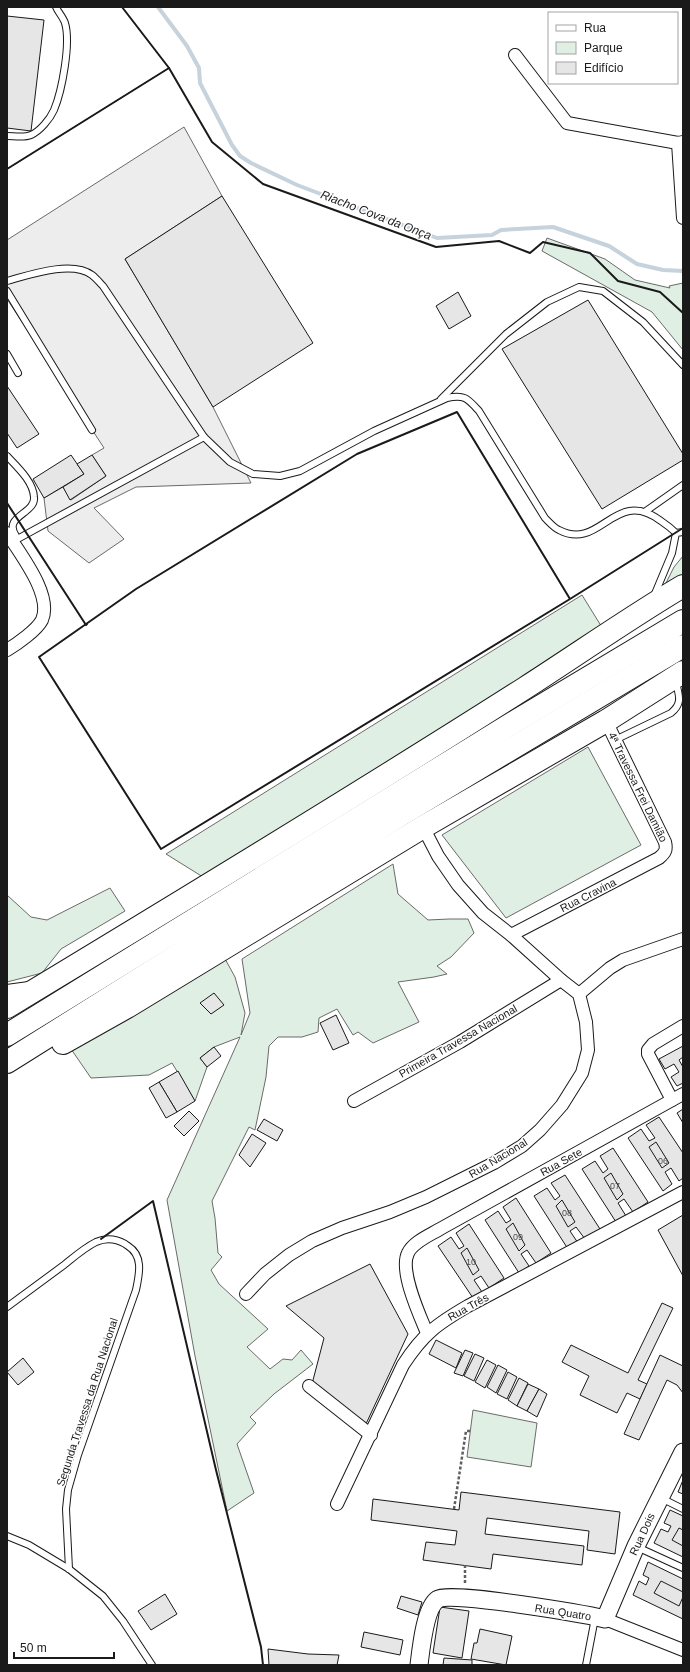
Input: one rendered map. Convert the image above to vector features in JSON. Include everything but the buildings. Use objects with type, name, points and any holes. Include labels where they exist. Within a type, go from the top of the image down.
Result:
[{"type":"highway","points":[[7,1007],[249,860],[525,688],[683,586]]},
{"type":"highway","points":[[7,1035],[506,727],[683,621]]},
{"type":"highway","points":[[7,1062],[398,818],[683,646]]},
{"type":"highway","points":[[7,1062],[51,1049],[127,1007],[423,827],[606,721],[679,674]]},
{"type":"street","points":[[515,55],[568,123],[681,143],[683,218]]},
{"type":"street","points":[[7,650],[33,630],[42,620],[44,607],[41,591],[12,538]]},
{"type":"street","name":"4ª Travessa Frei Damião","points":[[606,721],[665,842],[667,849],[664,854]]},
{"type":"street","points":[[423,827],[438,856],[458,885],[484,913],[579,994],[610,968],[623,960],[683,939]]},
{"type":"street","name":"Rua Cravina","points":[[511,935],[664,854]]},
{"type":"street","name":"Primeira Travessa Nacional","points":[[354,1101],[460,1042],[561,980]]},
{"type":"street","points":[[7,991],[42,986]]},
{"type":"street","name":"Rua Nacional","points":[[246,1294],[265,1274],[289,1255],[312,1241],[342,1228],[390,1212],[452,1185],[494,1163],[522,1146],[540,1130],[562,1105],[582,1073],[588,1050],[586,1022],[579,994]]},
{"type":"street","points":[[672,1100],[648,1050],[653,1044],[683,1026]]},
{"type":"street","name":"Rua Sete","points":[[427,1333],[415,1306],[408,1283],[406,1261],[408,1253],[416,1244],[440,1229],[683,1094]]},
{"type":"street","name":"Rua Três","points":[[337,1504],[403,1365],[427,1333],[468,1306],[683,1192]]},
{"type":"street","points":[[309,1386],[371,1435]]},
{"type":"street","name":"Rua Dois","points":[[600,1618],[683,1452]]},
{"type":"street","name":"Rua Quatro","points":[[419,1665],[426,1624],[431,1608],[438,1599],[449,1596],[600,1618],[682,1648]]},
{"type":"lane","points":[[7,136],[32,135],[43,126],[53,111],[63,74],[67,41],[65,22],[56,7]]},
{"type":"lane","points":[[7,281],[40,272],[65,269],[84,271],[93,275],[103,286],[204,437],[230,462],[253,474],[280,476],[300,471],[374,431],[439,401],[458,395],[466,398],[480,411],[545,518],[559,530],[570,534],[581,535],[591,532],[609,520],[625,512],[635,510],[646,511],[670,527],[676,533]]},
{"type":"lane","points":[[439,401],[506,334],[547,302],[579,287],[603,291],[643,322],[683,365]]},
{"type":"lane","points":[[7,290],[92,430]]},
{"type":"lane","points":[[7,354],[18,373]]},
{"type":"lane","points":[[7,456],[31,486],[34,498],[32,505],[14,521],[12,525],[12,538],[204,437]]},
{"type":"lane","points":[[646,511],[683,485]]},
{"type":"lane","points":[[676,533],[683,532]]},
{"type":"lane","points":[[650,606],[672,553],[676,533]]},
{"type":"lane","points":[[615,740],[671,713],[677,708],[680,702],[679,674]]},
{"type":"lane","name":"Segunda Travessa da Rua Nacional","points":[[7,1307],[82,1251],[97,1242],[109,1239],[120,1241],[130,1247],[137,1255],[140,1269],[136,1290],[81,1447],[68,1490],[66,1509],[69,1569]]},
{"type":"lane","points":[[659,1498],[683,1509]]},
{"type":"lane","points":[[7,1536],[29,1545],[69,1569],[103,1596],[124,1621],[152,1665]]},
{"type":"lane","points":[[636,1546],[683,1568]]},
{"type":"lane","points":[[586,1665],[600,1618]]},
{"type":"path","points":[[454,1509],[466,1430],[470,1431]]},
{"type":"path","points":[[464,1565],[465,1583]]},
{"type":"green space","points":[[547,238],[605,259],[635,280],[670,288],[669,286],[683,283],[683,350],[652,312],[542,251]]},
{"type":"green space","points":[[683,556],[683,580],[661,593],[674,567]]},
{"type":"green space","points":[[582,595],[603,629],[203,877],[166,854]]},
{"type":"green space","points":[[588,747],[641,845],[506,918],[442,835]]},
{"type":"green space","points":[[393,864],[398,894],[428,920],[468,919],[474,933],[451,957],[437,966],[447,974],[398,982],[419,1022],[373,1043],[358,1032],[353,1035],[337,1009],[319,1018],[318,1032],[302,1037],[278,1037],[269,1046],[266,1077],[255,1130],[249,1127],[212,1201],[218,1253],[222,1257],[211,1270],[219,1284],[268,1329],[247,1347],[270,1369],[283,1359],[292,1360],[301,1350],[313,1364],[274,1394],[250,1417],[256,1423],[237,1444],[254,1493],[227,1511],[195,1356],[167,1200],[240,1037],[214,1047],[200,1058],[207,1067],[195,1101],[172,1063],[149,1075],[91,1078],[71,1049],[86,1038],[156,1002],[224,957],[235,977],[245,1013],[241,1035],[250,1013],[242,959]]},
{"type":"green space","points":[[110,888],[125,911],[61,949],[42,973],[7,982],[7,895],[31,917],[47,920]]},
{"type":"green space","points":[[473,1410],[537,1423],[531,1467],[467,1457]]},
{"type":"shaded area","points":[[184,127],[222,196],[125,259],[213,407],[251,483],[136,487],[94,508],[124,539],[89,563],[48,531],[44,498],[63,487],[71,500],[106,476],[92,455],[104,448],[7,299],[7,240]]},
{"type":"waterway","name":"Riacho Cova da Onça","points":[[158,7],[187,46],[199,68],[200,83],[232,145],[240,156],[251,163],[297,185],[437,238],[492,235],[501,230],[553,227],[609,246],[637,264],[663,270],[683,271]]},
{"type":"fence","points":[[7,169],[169,68],[122,7]]},
{"type":"wall","points":[[122,7],[169,68],[212,142],[263,184],[436,247],[499,241],[530,253],[543,242],[590,253],[618,281],[660,292],[683,313]]},
{"type":"wall","points":[[7,169],[169,68]]},
{"type":"wall","points":[[570,599],[457,412],[357,454],[136,589],[39,657],[161,849],[570,599],[683,528]]},
{"type":"wall","points":[[7,503],[86,625],[87,624]]},
{"type":"wall","points":[[101,1239],[153,1201],[216,1470],[261,1647],[263,1665]]}]
